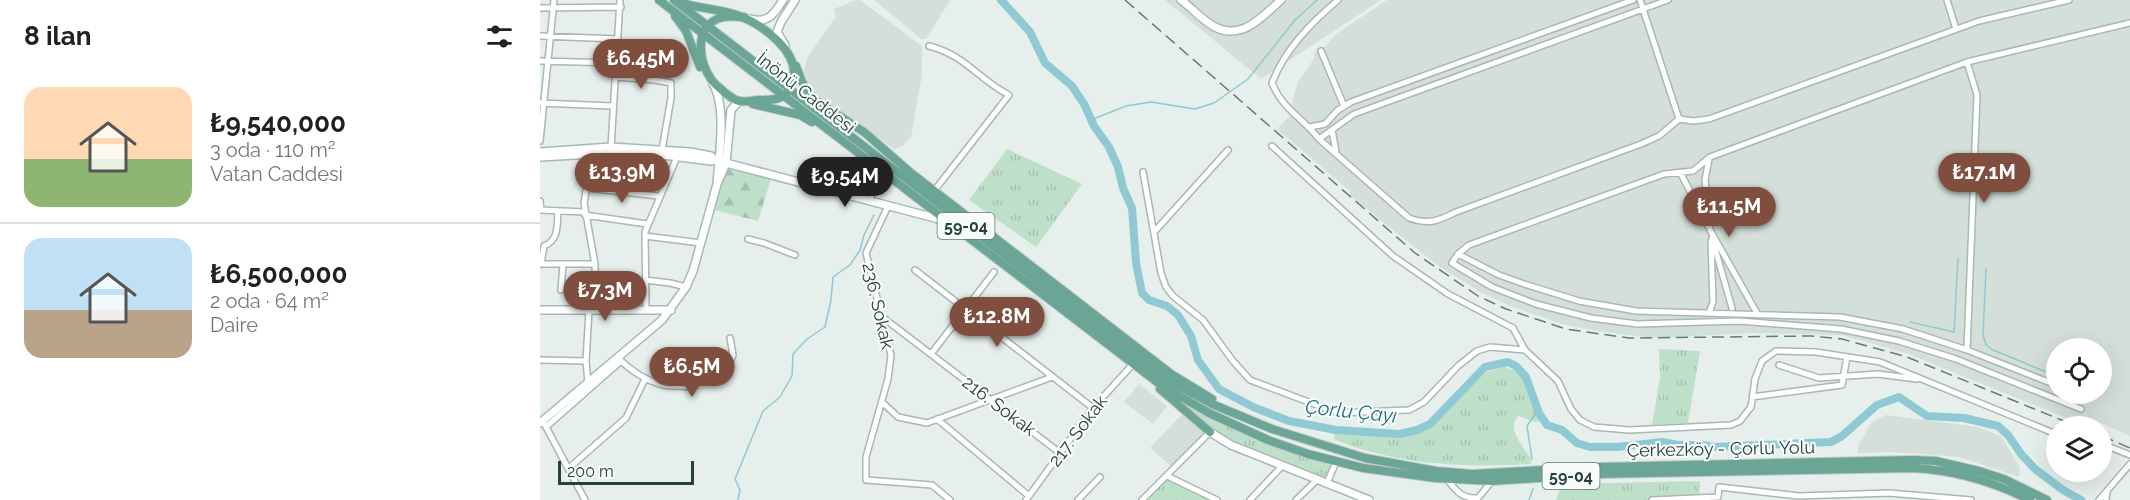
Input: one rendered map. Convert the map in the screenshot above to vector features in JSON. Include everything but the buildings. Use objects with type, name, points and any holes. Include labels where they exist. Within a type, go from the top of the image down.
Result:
[{"type":"main road","name":"İnönü Caddesi","points":[[659,0],[706,29],[856,146],[882,170],[952,225],[1133,364]]},
{"type":"main road","points":[[659,0],[681,22],[702,70],[733,98],[800,115],[856,146]]},
{"type":"main road","points":[[676,0],[689,6],[763,21],[771,17],[783,0]]},
{"type":"main road","name":"59-04","points":[[676,0],[706,29]]},
{"type":"main road","points":[[795,0],[780,22],[777,32],[812,98],[856,146]]},
{"type":"main road","points":[[1181,0],[1216,28],[1240,31],[1253,24],[1281,0]]},
{"type":"main road","points":[[543,424],[588,383],[619,360],[671,310],[693,271],[717,184],[731,110],[739,101],[774,100],[787,92],[795,73],[791,55],[776,40],[744,17],[728,16],[716,20],[706,29],[700,43],[701,57],[720,98],[720,161]]},
{"type":"main road","points":[[812,98],[864,132],[934,191],[1171,374],[1217,402],[1272,429]]},
{"type":"main road","name":"59-04","points":[[856,146],[1166,379],[1212,404],[1272,429]]},
{"type":"main road","points":[[540,152],[611,147],[711,156],[720,161],[936,218],[952,225]]},
{"type":"main road","points":[[540,157],[613,153],[720,161]]},
{"type":"main road","points":[[540,310],[671,310]]},
{"type":"main road","points":[[1133,364],[1182,410],[1231,445],[1318,479],[1353,497],[1369,500]]},
{"type":"main road","name":"59-04","points":[[1133,364],[1161,385],[1209,414],[1268,440],[1308,454],[1363,468],[1448,479],[1492,481],[1599,474],[1935,469],[1977,478],[2027,497],[2047,500]]},
{"type":"main road","name":"Çerkezköy - Çorlu Yolu","points":[[1272,429],[1365,458],[1417,468],[1472,474],[1598,467],[1936,461],[2004,479],[2027,497]]},
{"type":"street","points":[[540,141],[554,0]]},
{"type":"street","points":[[1338,0],[1313,21],[1293,47],[1272,83],[1283,103],[1336,154],[1408,218],[1421,222],[1438,221],[1456,212],[1641,144],[1659,136],[1679,119],[1693,121],[1709,119],[1979,21],[2069,0]]},
{"type":"street","points":[[1310,127],[1325,124],[1344,106],[1633,0]]},
{"type":"street","points":[[1640,0],[1679,119]]},
{"type":"street","points":[[1319,138],[1354,114],[1668,0]]},
{"type":"street","points":[[1947,0],[1956,29]]},
{"type":"street","points":[[540,8],[621,3],[612,106],[611,147]]},
{"type":"street","points":[[2081,409],[1956,359],[1899,341],[1841,328],[1739,321],[1637,324],[1580,315],[1536,304],[1492,287],[1452,263],[1458,254],[1469,245],[1664,174],[1693,171],[1710,158],[1967,62],[2130,23]]},
{"type":"street","points":[[540,36],[618,39]]},
{"type":"street","points":[[929,46],[966,62],[992,86],[1009,95],[934,191]]},
{"type":"street","points":[[1321,51],[1344,106]]},
{"type":"street","points":[[540,61],[615,63]]},
{"type":"street","points":[[1967,62],[1977,95],[1967,350]]},
{"type":"street","points":[[615,77],[671,83],[662,150]]},
{"type":"street","points":[[542,103],[612,106]]},
{"type":"street","points":[[1332,130],[1336,154]]},
{"type":"street","points":[[1272,146],[1393,256],[1448,294],[1513,328],[1525,350],[1558,381],[1571,409],[1580,420],[1594,427],[1629,430],[1731,425],[1740,420],[1751,407],[1755,379],[1762,361],[1776,351],[1816,352],[1880,362],[2046,430]]},
{"type":"street","points":[[1155,231],[1228,150]]},
{"type":"street","points":[[588,383],[586,361],[595,264],[585,214],[586,188],[592,155]]},
{"type":"street","points":[[646,310],[645,236],[647,224],[677,157]]},
{"type":"street","points":[[1709,313],[1713,302],[1705,180],[1710,158]]},
{"type":"street","points":[[869,201],[882,170]]},
{"type":"street","points":[[1143,172],[1161,273],[1166,287],[1173,296],[1203,320],[1250,380],[1338,413],[1409,410],[1424,402],[1458,366],[1477,351],[1490,347],[1525,350]]},
{"type":"street","points":[[1680,172],[1758,315]]},
{"type":"street","points":[[586,188],[659,196]]},
{"type":"street","points":[[540,201],[540,210],[585,214],[647,224]]},
{"type":"street","name":"236. Sokak","points":[[888,206],[866,253],[891,355],[888,379],[866,457],[866,480],[932,485],[950,500]]},
{"type":"street","points":[[558,211],[557,235],[544,246],[541,264],[595,264]]},
{"type":"street","points":[[1710,230],[1732,308]]},
{"type":"street","points":[[645,236],[701,243]]},
{"type":"street","points":[[748,239],[795,255]]},
{"type":"street","points":[[1458,254],[1499,275],[1579,301],[1636,311],[1840,317],[1903,329],[1967,350],[2046,381]]},
{"type":"street","points":[[561,290],[563,264]]},
{"type":"street","points":[[915,270],[1092,408]]},
{"type":"street","points":[[931,354],[964,308],[994,272]]},
{"type":"street","points":[[645,280],[686,287]]},
{"type":"street","name":"216. Sokak","points":[[881,316],[1060,453]]},
{"type":"street","points":[[585,500],[543,424],[619,360],[645,379],[666,386],[687,387],[702,371],[730,362],[734,355],[730,338]]},
{"type":"street","points":[[1752,397],[1842,385],[1847,357]]},
{"type":"street","points":[[540,360],[586,361]]},
{"type":"street","name":"217. Sokak","points":[[1027,498],[1092,408],[1133,364]]},
{"type":"street","points":[[1779,365],[1819,378],[1878,374],[1924,380]]},
{"type":"street","points":[[882,402],[898,417],[927,423],[1052,377]]},
{"type":"street","points":[[568,468],[626,418],[645,379]]},
{"type":"street","points":[[936,419],[1027,498]]},
{"type":"street","points":[[1142,500],[1210,432]]},
{"type":"street","points":[[2112,448],[2130,455]]},
{"type":"street","points":[[1327,483],[1336,462]]},
{"type":"street","points":[[2103,499],[2130,464]]},
{"type":"street","points":[[1250,500],[1283,465]]},
{"type":"street","points":[[1167,476],[1217,500]]},
{"type":"street","points":[[1078,500],[1100,477]]},
{"type":"street","points":[[1296,500],[1318,479]]},
{"type":"street","points":[[1448,479],[1457,494],[1472,499],[1478,498],[1492,481]]},
{"type":"street","points":[[1652,500],[1718,497],[1719,487],[1820,498],[1889,497],[1971,500]]},
{"type":"street","points":[[1755,492],[1755,500]]},
{"type":"shaded area","points":[[860,0],[922,46],[922,74],[911,137],[901,147],[894,149],[822,100],[810,89],[803,74],[807,58],[836,16],[834,9]]},
{"type":"shaded area","points":[[874,0],[950,0],[926,39],[921,39]]},
{"type":"shaded area","points":[[1165,0],[1381,0],[1261,79]]},
{"type":"shaded area","points":[[1387,0],[2130,0],[2130,436],[2112,428],[2112,416],[2061,416],[1906,353],[1841,335],[1754,333],[1652,338],[1562,324],[1510,306],[1482,293],[1440,267],[1389,227],[1277,129],[1292,114],[1292,102],[1298,82],[1315,57],[1313,54],[1327,45],[1336,34]]},
{"type":"shaded area","points":[[1139,384],[1167,406],[1153,424],[1124,402]]},
{"type":"shaded area","points":[[1183,413],[1204,433],[1172,467],[1150,448]]},
{"type":"shaded area","points":[[1886,415],[1978,427],[2002,437],[2020,468],[2019,477],[1959,457],[1891,452],[1858,453],[1858,446],[1872,422]]},
{"type":"green space","points":[[1007,149],[1082,184],[1036,247],[969,200]]},
{"type":"green space","points":[[729,169],[771,179],[758,221],[714,210],[724,174]]},
{"type":"green space","points":[[1659,349],[1700,351],[1688,423],[1652,425],[1660,377]]},
{"type":"green space","points":[[1504,367],[1520,372],[1546,420],[1535,422],[1518,416],[1515,421],[1515,432],[1531,459],[1531,464],[1431,463],[1381,454],[1334,439],[1335,432],[1366,432],[1388,437],[1426,431],[1486,372]]},
{"type":"green space","points":[[1181,402],[1240,430],[1332,463],[1325,482],[1231,444],[1211,431]]},
{"type":"green space","points":[[1167,477],[1220,500],[1144,500]]},
{"type":"green space","points":[[1700,481],[1699,495],[1652,496],[1650,500],[1556,500],[1562,484]]},
{"type":"waterway","name":"Çorlu Çayı","points":[[1001,0],[1030,32],[1045,63],[1072,86],[1084,104],[1094,126],[1109,147],[1132,208],[1136,263],[1142,293],[1149,300],[1167,306],[1178,315],[1191,336],[1198,360],[1219,389],[1253,407],[1289,421],[1336,430],[1400,434],[1430,424],[1485,367],[1508,362],[1516,366],[1526,377],[1539,413],[1547,425],[1562,430],[1577,443],[1590,447],[1617,447],[1662,442],[1713,447],[1831,442],[1842,436],[1877,405],[1899,397],[1927,416],[1964,418],[1998,426],[2035,469],[2081,500]]},
{"type":"waterway","points":[[1091,120],[1126,106],[1151,102],[1195,109],[1214,103],[1248,79],[1295,20],[1317,0]]},
{"type":"waterway","points":[[738,500],[740,490],[735,479],[763,411],[780,397],[792,376],[793,354],[807,339],[825,327],[833,277],[850,265],[860,250],[864,235],[874,215]]},
{"type":"waterway","points":[[1910,322],[1954,332],[1958,258]]},
{"type":"waterway","points":[[1986,269],[1983,335],[1986,345],[2046,372]]},
{"type":"waterway","points":[[1532,459],[1527,426],[1539,413]]},
{"type":"waterway","points":[[1529,500],[1533,489]]},
{"type":"railway","points":[[1125,0],[1415,253],[1478,296],[1506,309],[1566,329],[1629,338],[1811,336],[1842,339],[1907,357],[2052,416]]},
{"type":"railway","points":[[2112,440],[2130,448]]}]
